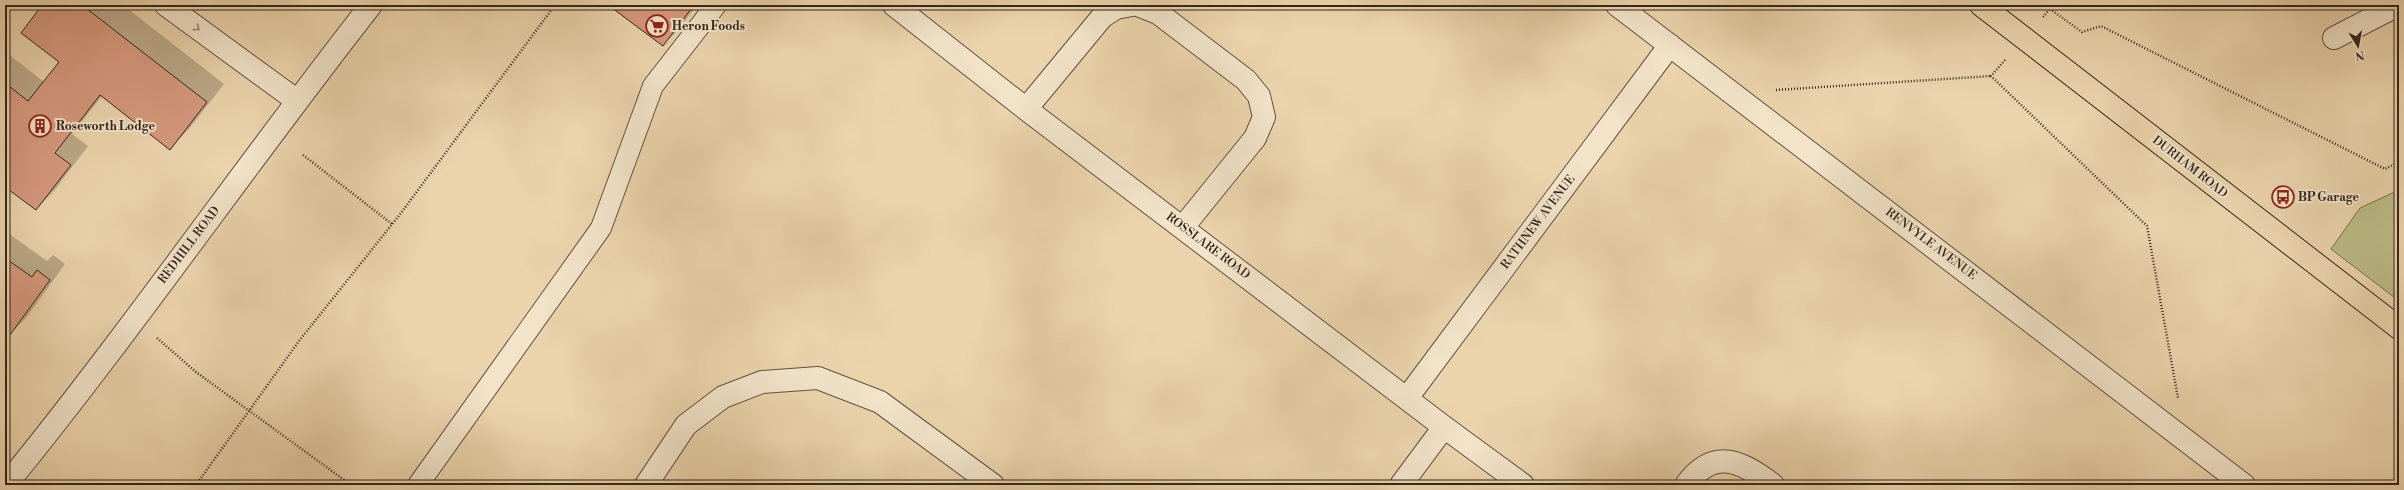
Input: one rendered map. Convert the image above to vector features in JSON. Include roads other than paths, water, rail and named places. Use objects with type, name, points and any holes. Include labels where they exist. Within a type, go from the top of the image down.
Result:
[{"type":"main road","name":"DURHAM ROAD","points":[[1982,5],[2399,328]]},
{"type":"street","points":[[166,5],[296,100]]},
{"type":"street","name":"REDHILL ROAD","points":[[6,485],[99,368],[134,318],[296,100],[371,5]]},
{"type":"street","name":"ROSSLARE ROAD","points":[[894,5],[1026,109],[1184,227],[1444,427],[1523,485]]},
{"type":"street","points":[[1026,109],[1102,17],[1116,8],[1132,5]]},
{"type":"street","points":[[1138,5],[1158,13],[1246,80],[1259,96],[1264,117],[1255,138],[1184,227]]},
{"type":"street","name":"RENVYLE AVENUE","points":[[1617,5],[2244,485]]},
{"type":"street","points":[[2334,38],[2398,5]]},
{"type":"street","name":"RATHNEW AVENUE","points":[[1407,398],[1670,46]]},
{"type":"street","points":[[646,485],[686,425],[723,397],[762,382],[818,378],[880,402],[993,485]]},
{"type":"street","points":[[1401,485],[1444,427]]},
{"type":"street","points":[[1686,485],[1691,478],[1711,464],[1729,460],[1750,467],[1773,485]]},
{"type":"lane","points":[[418,485],[601,228],[653,86],[716,5]]},
{"type":"place","name":"Heron Foods","points":[[657,26]]},
{"type":"place","name":"Roseworth Lodge","points":[[40,126]]},
{"type":"place","name":"BP Garage","points":[[2283,197]]}]
